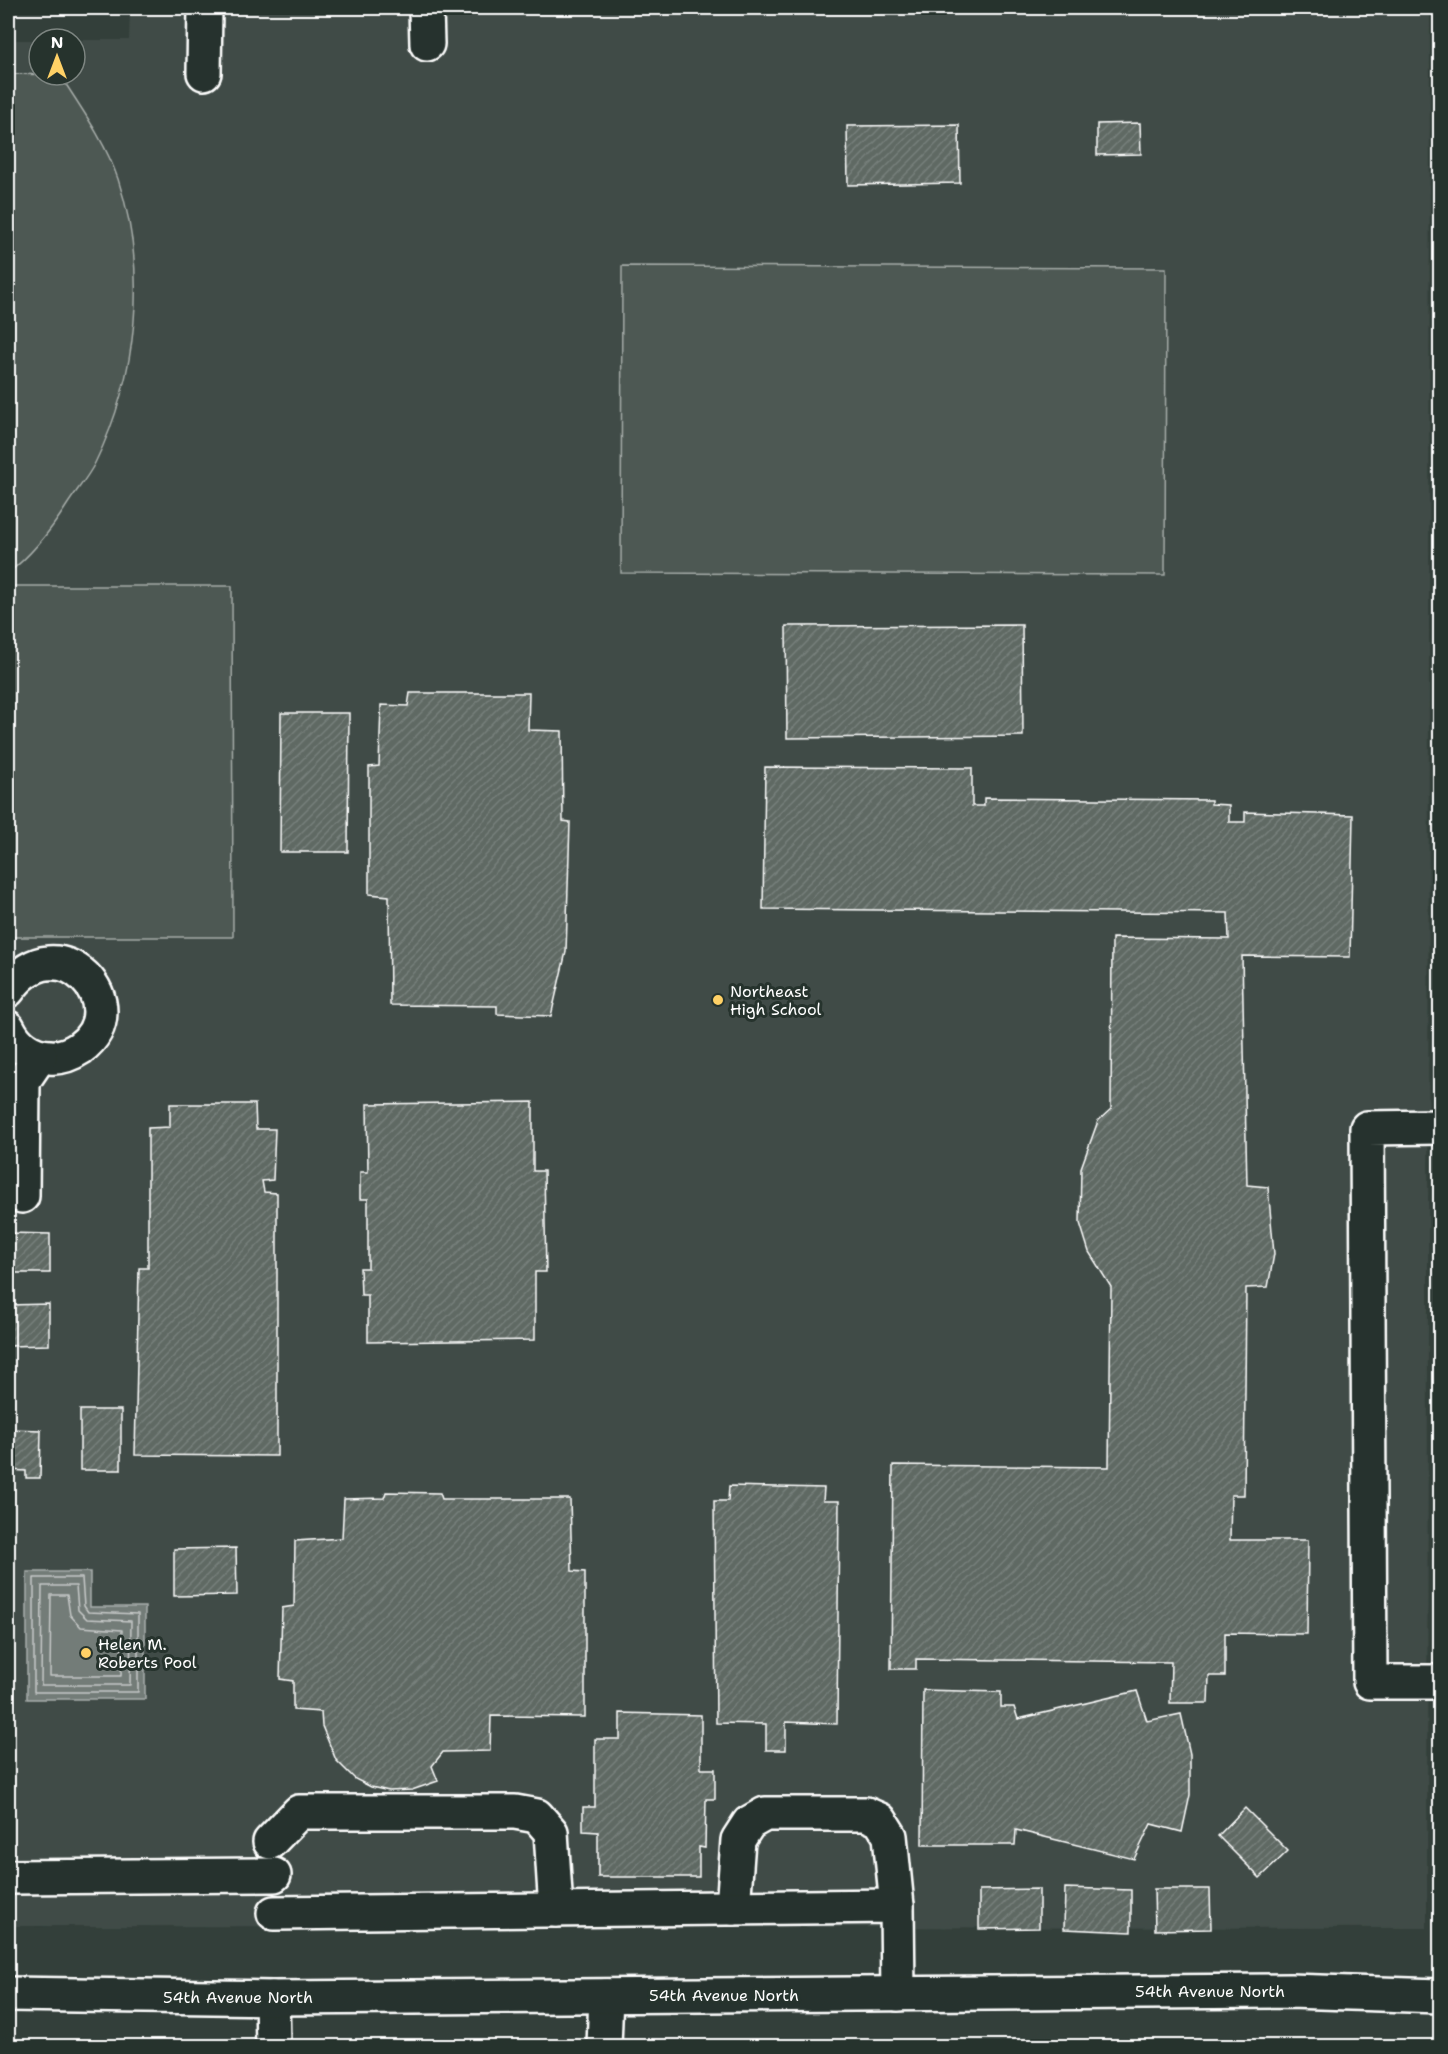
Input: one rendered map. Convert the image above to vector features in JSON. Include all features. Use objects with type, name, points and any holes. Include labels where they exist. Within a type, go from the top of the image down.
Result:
[{"type":"main road","points":[[204,73],[205,8]]},
{"type":"main road","points":[[426,8],[427,44]]},
{"type":"main road","points":[[8,990],[17,977],[28,968],[43,963],[72,967],[84,975],[99,1000],[99,1015],[95,1030],[86,1043],[72,1053],[56,1058],[40,1056],[24,1050],[9,1035]]},
{"type":"main road","points":[[22,1196],[24,1081],[40,1056]]},
{"type":"main road","points":[[1440,1127],[1367,1128],[1370,1682],[1440,1682]]},
{"type":"main road","points":[[270,1842],[299,1812],[515,1812],[537,1816],[550,1832],[556,1910]]},
{"type":"main road","points":[[733,1908],[738,1840],[749,1823],[765,1814],[866,1814],[880,1820],[890,1836],[897,1906],[898,1994]]},
{"type":"main road","points":[[8,1877],[274,1875]]},
{"type":"main road","points":[[274,1913],[897,1906]]},
{"type":"main road","name":"54th Avenue North","points":[[8,1994],[272,1998],[1290,1991],[1440,1996]]},
{"type":"main road","points":[[604,2046],[606,1996]]},
{"type":"main road","points":[[272,1998],[273,2046]]},
{"type":"shaded area","name":"Northeast High School","points":[[130,8],[1430,8],[1427,1928],[8,1926],[8,40],[27,40],[27,87],[87,87],[87,40],[129,40]]},
{"type":"shaded area","points":[[8,74],[27,74],[27,87],[68,87],[92,125],[118,179],[133,250],[135,286],[134,323],[129,359],[110,430],[95,463],[48,533],[8,573]]},
{"type":"shaded area","points":[[622,266],[1166,268],[1165,575],[621,573]]},
{"type":"shaded area","points":[[8,586],[232,586],[233,937],[8,937]]},
{"type":"water","name":"Helen M. Roberts Pool","points":[[27,1572],[90,1572],[90,1607],[145,1607],[145,1699],[27,1699]]},
{"type":"building","points":[[1140,123],[1141,154],[1097,155],[1097,124]]},
{"type":"building","points":[[959,125],[960,183],[848,185],[847,126]]},
{"type":"building","points":[[1022,625],[1023,736],[787,738],[786,626]]},
{"type":"building","points":[[410,693],[529,693],[528,730],[562,731],[563,821],[570,822],[566,952],[551,1016],[497,1014],[497,1006],[390,1005],[389,896],[369,894],[369,767],[379,766],[381,705],[408,706]]},
{"type":"building","points":[[281,713],[349,713],[348,852],[280,852]]},
{"type":"building","points":[[765,767],[972,768],[972,806],[984,806],[984,798],[1211,800],[1211,804],[1229,805],[1229,822],[1245,822],[1245,812],[1353,815],[1350,957],[1242,956],[1247,1185],[1268,1187],[1274,1254],[1268,1287],[1246,1288],[1244,1495],[1231,1495],[1230,1540],[1308,1540],[1307,1634],[1225,1633],[1225,1676],[1209,1676],[1208,1703],[1170,1703],[1171,1662],[916,1659],[916,1669],[891,1669],[893,1465],[1109,1467],[1111,1287],[1089,1252],[1080,1223],[1081,1168],[1098,1121],[1111,1109],[1112,938],[1229,939],[1228,913],[763,909]]},
{"type":"building","points":[[533,1102],[533,1171],[544,1171],[546,1272],[535,1272],[535,1340],[368,1342],[368,1295],[361,1295],[360,1268],[368,1268],[368,1199],[360,1199],[360,1172],[368,1172],[367,1104]]},
{"type":"building","points":[[170,1104],[255,1104],[256,1129],[275,1129],[273,1180],[262,1181],[264,1192],[277,1193],[277,1456],[135,1455],[139,1268],[148,1268],[148,1128],[170,1127]]},
{"type":"building","points":[[8,1233],[50,1234],[50,1273],[8,1273]]},
{"type":"building","points":[[49,1304],[49,1345],[8,1346],[8,1305]]},
{"type":"building","points":[[80,1410],[121,1410],[121,1470],[80,1470]]},
{"type":"building","points":[[8,1429],[41,1430],[40,1478],[26,1478],[26,1471],[8,1470]]},
{"type":"building","points":[[729,1486],[824,1488],[823,1501],[839,1501],[837,1724],[786,1722],[786,1750],[766,1750],[766,1724],[716,1723],[714,1501],[728,1501]]},
{"type":"building","points":[[386,1492],[440,1493],[442,1499],[570,1499],[572,1571],[585,1572],[585,1717],[491,1716],[490,1751],[443,1752],[432,1766],[438,1781],[412,1790],[389,1791],[371,1787],[355,1779],[336,1760],[322,1726],[321,1712],[293,1710],[293,1681],[280,1679],[282,1608],[294,1606],[295,1541],[342,1538],[344,1499],[384,1498]]},
{"type":"building","points":[[236,1548],[237,1595],[174,1596],[174,1549]]},
{"type":"building","points":[[923,1690],[1001,1692],[1001,1707],[1014,1707],[1018,1719],[1137,1691],[1147,1721],[1181,1714],[1190,1754],[1190,1795],[1182,1832],[1151,1824],[1134,1859],[1016,1830],[1015,1845],[922,1845]]},
{"type":"building","points":[[620,1713],[701,1715],[701,1769],[715,1769],[715,1799],[706,1799],[705,1848],[699,1847],[699,1877],[598,1877],[598,1832],[583,1831],[583,1807],[595,1807],[595,1739],[620,1739]]},
{"type":"building","points":[[1245,1808],[1288,1851],[1260,1878],[1218,1836]]},
{"type":"building","points":[[1065,1888],[1131,1890],[1131,1932],[1064,1929]]},
{"type":"building","points":[[1039,1889],[1039,1928],[979,1929],[979,1890]]},
{"type":"building","points":[[1154,1889],[1210,1889],[1211,1929],[1155,1930]]},
{"type":"place","name":"Northeast High School","points":[[718,1000]]},
{"type":"place","name":"Helen M. Roberts Pool","points":[[86,1653]]}]
